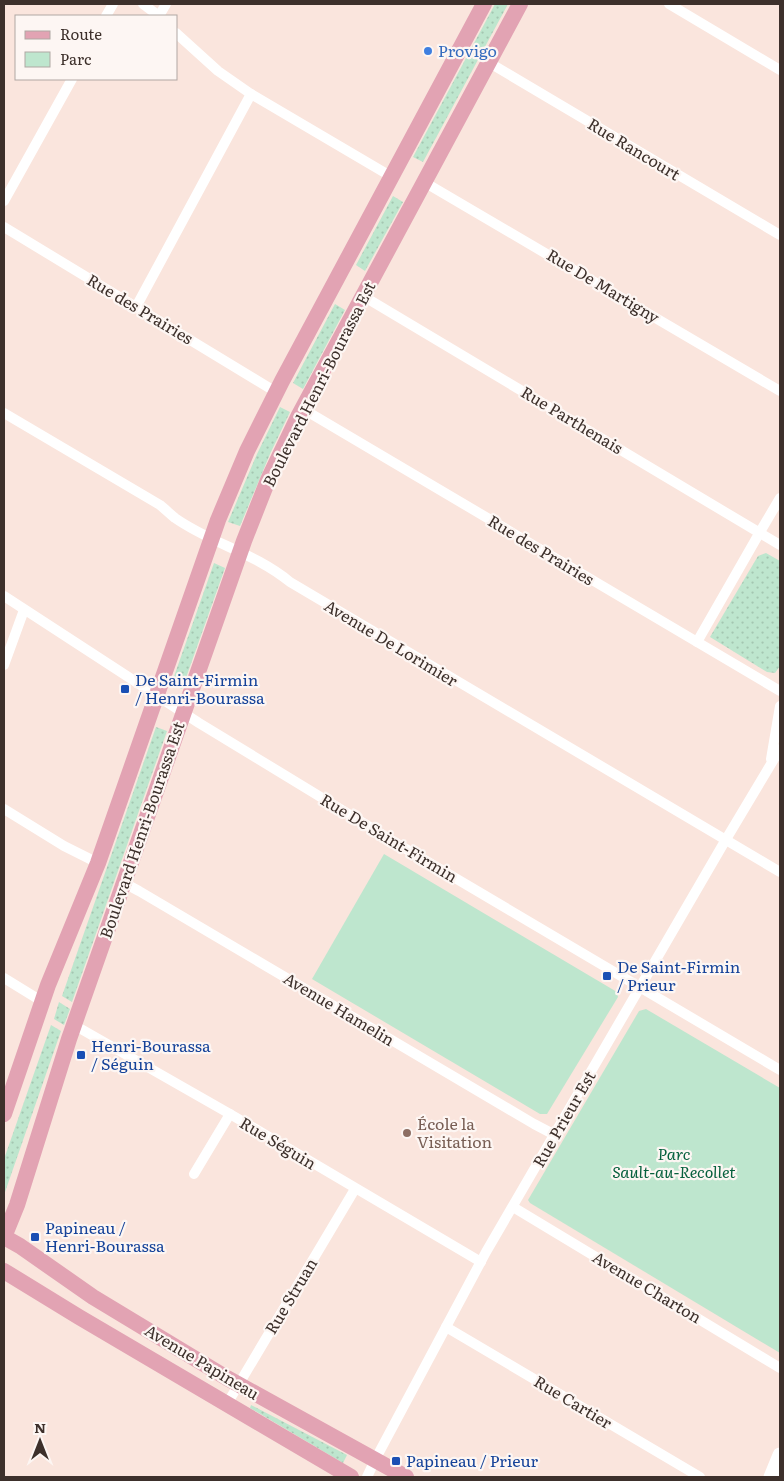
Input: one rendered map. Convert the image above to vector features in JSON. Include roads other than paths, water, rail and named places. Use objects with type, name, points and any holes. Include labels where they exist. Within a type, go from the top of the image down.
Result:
[{"type":"main road","name":"Boulevard Henri-Bourassa Est","points":[[4,1114],[48,985],[98,863],[236,475],[276,392],[484,4]]},
{"type":"main road","name":"Boulevard Henri-Bourassa Est","points":[[4,1237],[17,1205],[74,1025],[183,713],[268,480],[303,409],[520,4]]},
{"type":"main road","name":"Avenue Papineau","points":[[4,1237],[93,1297],[239,1384],[406,1477]]},
{"type":"main road","name":"Avenue Papineau","points":[[4,1271],[351,1477]]},
{"type":"street","points":[[107,15],[113,4]]},
{"type":"street","points":[[144,4],[158,15]]},
{"type":"street","points":[[160,15],[166,4]]},
{"type":"street","points":[[669,4],[780,70]]},
{"type":"street","points":[[178,35],[218,71],[251,94],[392,177]]},
{"type":"street","name":"Rue Rancourt","points":[[488,62],[780,235]]},
{"type":"street","points":[[4,201],[8,183],[71,80]]},
{"type":"street","points":[[136,307],[251,94]]},
{"type":"street","name":"Rue De Martigny","points":[[424,182],[780,391]]},
{"type":"street","name":"Rue des Prairies","points":[[4,227],[276,392]]},
{"type":"street","name":"Rue Parthenais","points":[[363,296],[780,545]]},
{"type":"street","name":"Rue des Prairies","points":[[303,409],[780,691]]},
{"type":"street","name":"Avenue De Lorimier","points":[[4,413],[160,505],[175,518],[212,539],[261,561],[290,582],[780,872]]},
{"type":"street","points":[[697,642],[780,498]]},
{"type":"street","name":"Rue De Saint-Firmin","points":[[4,596],[183,713],[401,846],[780,1070]]},
{"type":"street","points":[[4,665],[24,610]]},
{"type":"street","name":"Rue Prieur Est","points":[[770,765],[780,706]]},
{"type":"street","name":"Rue Prieur Est","points":[[367,1477],[481,1262],[780,749]]},
{"type":"street","points":[[770,765],[780,771]]},
{"type":"street","points":[[4,809],[64,846],[98,863]]},
{"type":"street","name":"Avenue Hamelin","points":[[124,883],[555,1135]]},
{"type":"street","points":[[4,978],[43,1002]]},
{"type":"street","name":"Rue Séguin","points":[[74,1025],[230,1114],[481,1262]]},
{"type":"street","points":[[194,1174],[230,1114]]},
{"type":"street","name":"Rue Struan","points":[[227,1404],[355,1189]]},
{"type":"street","name":"Avenue Charton","points":[[513,1206],[780,1368]]},
{"type":"street","name":"Rue Cartier","points":[[446,1327],[700,1477]]},
{"type":"street","points":[[771,1477],[780,1455]]},
{"type":"place","name":"Provigo","points":[[428,51]]},
{"type":"place","name":"De Saint-Firmin / Henri-Bourassa","points":[[125,689]]},
{"type":"place","name":"De Saint-Firmin / Prieur","points":[[607,976]]},
{"type":"place","name":"Henri-Bourassa / Séguin","points":[[81,1055]]},
{"type":"place","name":"École la Visitation","points":[[407,1133]]},
{"type":"place","name":"Papineau / Henri-Bourassa","points":[[35,1237]]},
{"type":"place","name":"Papineau / Prieur","points":[[396,1461]]},
{"type":"park label","name":"Parc Sault-au-Recollet","points":[[674,1163]]}]
